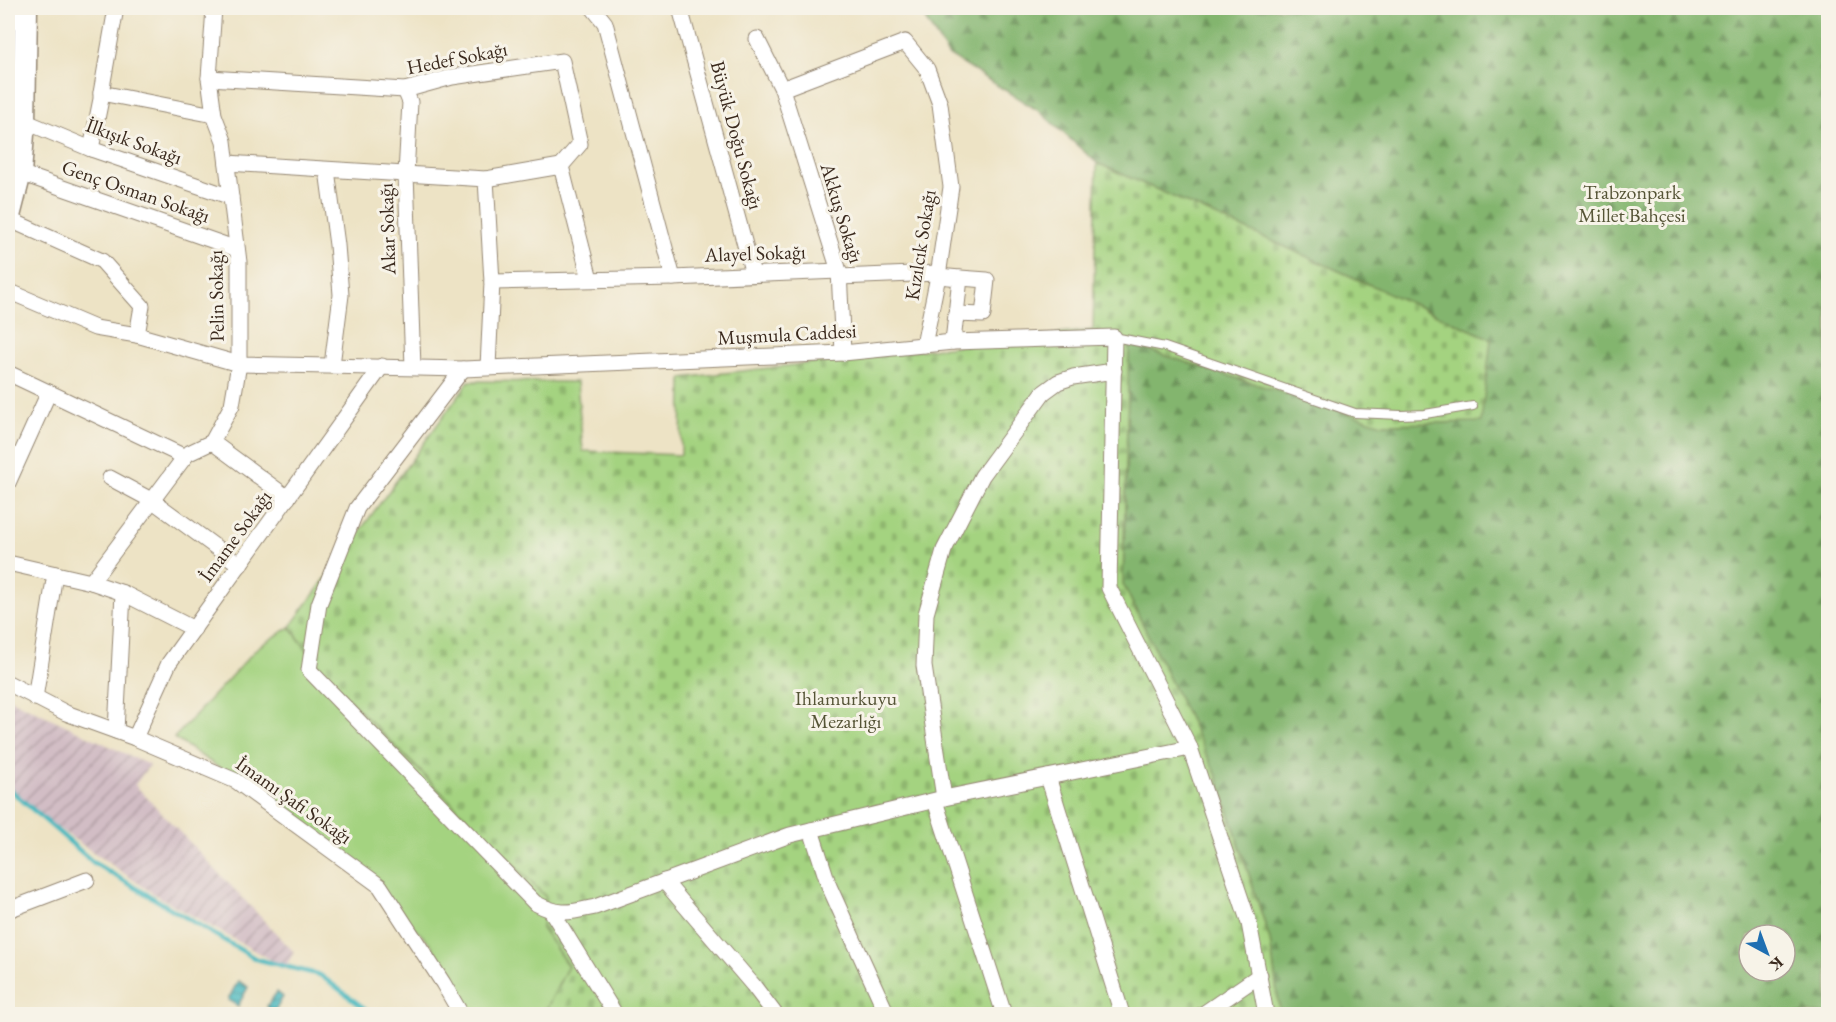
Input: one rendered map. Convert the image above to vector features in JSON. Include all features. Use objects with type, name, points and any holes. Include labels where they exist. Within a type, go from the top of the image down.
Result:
[{"type":"street","points":[[26,8],[24,121],[20,173],[8,220],[102,261],[142,306],[137,335]]},
{"type":"street","points":[[91,149],[116,8]]},
{"type":"street","name":"Pelin Sokağı","points":[[214,8],[209,78],[214,115],[224,141],[239,262],[238,364],[463,369]]},
{"type":"street","points":[[593,8],[605,23],[673,278]]},
{"type":"street","name":"Büyük Doğu Sokağı","points":[[680,8],[753,274]]},
{"type":"street","name":"Akkuş Sokağı","points":[[758,39],[782,89],[839,274],[843,353]]},
{"type":"street","name":"Kızılcık Sokağı","points":[[782,89],[905,42],[927,69],[939,104],[951,187],[938,275],[924,345]]},
{"type":"street","name":"Hedef Sokağı","points":[[209,78],[405,90],[452,77],[562,61],[580,144],[561,166]]},
{"type":"street","name":"Akar Sokağı","points":[[405,90],[410,102],[406,174],[413,367]]},
{"type":"street","points":[[101,93],[214,115]]},
{"type":"street","name":"İlkışık Sokağı","points":[[24,121],[91,149],[231,197]]},
{"type":"street","points":[[227,163],[486,179],[561,166],[590,279]]},
{"type":"street","points":[[327,170],[341,295],[332,365]]},
{"type":"street","name":"Genç Osman Sokağı","points":[[20,173],[237,249]]},
{"type":"street","points":[[486,179],[492,282],[488,368]]},
{"type":"street","name":"Alayel Sokağı","points":[[492,282],[753,274],[938,275],[960,278]]},
{"type":"street","points":[[953,342],[956,314],[960,278],[987,280],[983,315],[956,314]]},
{"type":"street","points":[[8,291],[95,328],[137,335],[238,364],[232,405],[212,442],[185,457],[91,582]]},
{"type":"street","points":[[1114,337],[1109,588],[1190,748],[1249,923],[1266,1014]]},
{"type":"street","name":"Muşmula Caddesi","points":[[463,369],[843,353],[953,342],[1114,337]]},
{"type":"street","name":"İmame Sokağı","points":[[135,738],[170,663],[382,366]]},
{"type":"street","points":[[463,369],[357,508],[319,604],[309,670],[535,903],[552,912],[568,913],[595,908],[790,835],[940,799],[1190,748]]},
{"type":"street","points":[[8,372],[185,457]]},
{"type":"street","points":[[1004,1014],[940,799],[924,666],[926,614],[944,550],[982,476],[1021,426],[1043,393],[1058,382],[1073,377],[1114,372]]},
{"type":"street","points":[[8,483],[49,392]]},
{"type":"street","points":[[212,442],[288,498]]},
{"type":"street","points":[[110,478],[153,501],[240,565]]},
{"type":"street","points":[[8,563],[91,582],[123,592],[194,629]]},
{"type":"street","points":[[35,698],[55,574]]},
{"type":"street","points":[[116,731],[123,592]]},
{"type":"street","name":"İmamı Şafi Sokağı","points":[[8,683],[66,713],[135,738],[236,781],[380,886],[461,1014]]},
{"type":"street","points":[[1048,777],[1122,1014]]},
{"type":"street","points":[[811,830],[829,886],[887,1014]]},
{"type":"street","points":[[8,910],[87,880]]},
{"type":"street","points":[[663,881],[753,985],[775,1014]]},
{"type":"street","points":[[552,912],[615,1014]]},
{"type":"street","points":[[1203,1014],[1260,975]]},
{"type":"lane","points":[[1114,337],[1165,347],[1355,413],[1401,415],[1433,413],[1473,406]]},
{"type":"shaded area","points":[[8,698],[149,765],[135,785],[294,952],[285,968],[154,894],[27,807],[8,783]]},
{"type":"green space","name":"Trabzonpark Millet Bahçesi","points":[[918,8],[1828,8],[1828,1014],[1280,1014],[1270,940],[1217,776],[1123,584],[1129,344],[1383,424],[1480,422],[1491,339],[1097,163],[1039,111],[948,55]]},
{"type":"green space","name":"Ihlamurkuyu Mezarlığı","points":[[1097,163],[1491,339],[1481,422],[1382,424],[1129,344],[1123,584],[1217,776],[1270,940],[1280,1014],[544,1014],[568,966],[542,928],[546,897],[332,683],[290,627],[469,381],[577,382],[583,451],[681,455],[682,378],[1093,330]]},
{"type":"green space","points":[[290,627],[332,683],[546,897],[542,928],[568,966],[544,1014],[467,1014],[431,944],[300,821],[174,738],[258,647]]},
{"type":"water","points":[[238,981],[248,987],[238,1006],[228,1000]]},
{"type":"water","points":[[277,992],[283,997],[275,1011],[270,1011],[267,1006]]},
{"type":"waterway","points":[[8,788],[94,863],[256,959],[320,975],[372,1014]]}]
